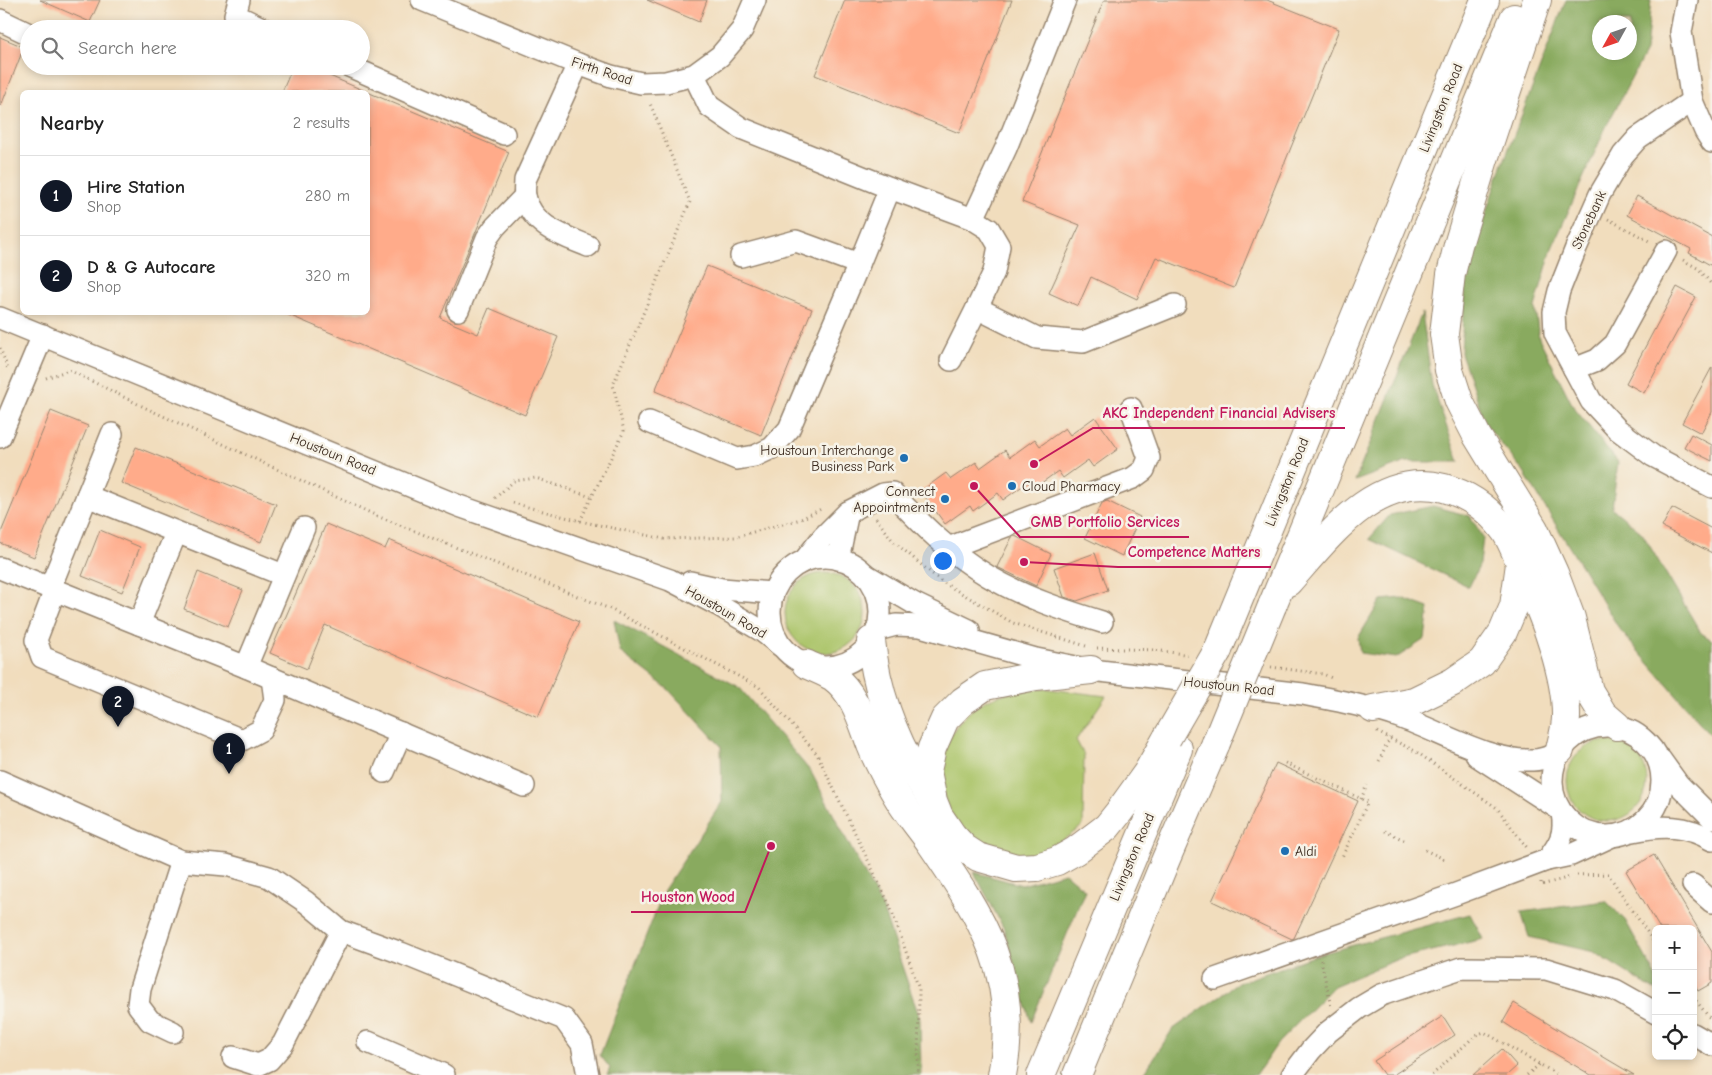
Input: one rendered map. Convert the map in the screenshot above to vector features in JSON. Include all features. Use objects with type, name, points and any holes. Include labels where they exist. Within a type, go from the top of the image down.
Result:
[{"type":"main road","name":"Livingston Road","points":[[1041,1075],[1209,654],[1238,602],[1485,0]]},
{"type":"main road","points":[[1077,1075],[1216,743],[1521,0]]},
{"type":"main road","points":[[1536,0],[1458,245],[1451,274],[1444,334],[1449,370],[1459,401],[1477,436],[1534,530],[1554,573],[1571,618],[1589,691],[1603,714],[1617,726]]},
{"type":"main road","points":[[1273,602],[1340,524],[1359,509],[1400,487],[1416,484],[1457,491],[1474,500],[1491,514],[1506,532],[1537,601],[1547,627],[1564,689],[1566,717],[1560,752]]},
{"type":"main road","points":[[1374,720],[1453,682],[1482,662],[1503,632],[1514,606],[1520,564]]},
{"type":"main road","points":[[874,635],[878,686],[897,738],[909,763],[952,835],[964,848],[997,864],[1016,868],[1037,867],[1057,861],[1075,851],[1107,827],[1174,739]]},
{"type":"main road","points":[[806,664],[833,677],[848,692],[861,716],[884,773],[898,798],[965,894],[982,924],[995,954],[1006,993],[1008,1026],[1002,1075]]},
{"type":"main road","points":[[933,801],[927,771],[932,748],[945,719],[963,701],[985,686],[1036,676],[1091,670]]},
{"type":"street","points":[[239,0],[234,15],[245,20]]},
{"type":"street","name":"Firth Road","points":[[422,0],[578,64],[611,76],[641,83],[666,82],[694,75],[720,56],[742,30],[755,0]]},
{"type":"street","points":[[973,219],[1006,148],[1065,0]]},
{"type":"street","points":[[1686,0],[1681,32],[1692,101],[1712,142]]},
{"type":"street","points":[[0,20],[20,30]]},
{"type":"street","points":[[578,64],[525,180],[525,196],[530,209],[546,228],[588,246]]},
{"type":"street","points":[[370,75],[504,134]]},
{"type":"street","points":[[694,75],[709,106],[741,128],[973,219],[989,229],[999,246],[994,272],[951,360]]},
{"type":"street","name":"Stonebank","points":[[1692,101],[1638,138],[1623,155],[1592,210],[1559,291],[1554,312],[1555,332],[1591,401],[1617,429],[1653,456],[1712,487]]},
{"type":"street","points":[[649,422],[737,459],[755,456],[772,448],[789,429],[860,264],[890,188]]},
{"type":"street","points":[[458,310],[487,238],[525,196]]},
{"type":"street","points":[[741,256],[796,241],[860,264]]},
{"type":"street","points":[[1574,369],[1597,360],[1615,344],[1666,250]]},
{"type":"street","points":[[977,308],[1037,338],[1083,342],[1175,305]]},
{"type":"street","name":"Houstoun Road","points":[[0,318],[459,506],[670,580],[718,604],[762,631],[781,646]]},
{"type":"street","points":[[0,437],[43,335]]},
{"type":"street","points":[[948,548],[1133,478],[1139,474],[1144,470],[1149,458],[1131,408]]},
{"type":"street","points":[[112,434],[52,589],[36,640],[42,657],[242,740],[261,730],[275,700],[272,678]]},
{"type":"street","points":[[804,561],[820,557],[838,559],[853,565],[865,575],[874,587],[878,601],[880,615],[874,635],[862,653],[835,666],[820,667],[806,664],[792,656],[781,646],[774,634],[770,620],[773,593],[785,574],[804,561],[824,537],[856,507],[882,494],[892,493],[911,514],[948,548],[988,576],[1029,596],[1102,622]]},
{"type":"street","points":[[87,496],[283,575]]},
{"type":"street","points":[[838,559],[856,507]]},
{"type":"street","points":[[246,667],[304,528]]},
{"type":"street","points":[[139,624],[176,533]]},
{"type":"street","points":[[0,568],[246,667],[524,786]]},
{"type":"street","name":"Houstoun Road","points":[[865,575],[882,586],[966,629],[999,649]]},
{"type":"street","name":"Houstoun Road","points":[[670,580],[692,582],[722,589],[773,593]]},
{"type":"street","name":"Houstoun Road","points":[[874,635],[896,625],[920,626],[1036,659],[1091,670],[1332,699],[1374,720],[1399,717],[1504,758],[1535,761],[1560,752]]},
{"type":"street","points":[[1539,863],[1556,849],[1564,825],[1553,795],[1551,781],[1553,766],[1560,752],[1571,738],[1585,730],[1601,726],[1617,726],[1631,731],[1644,739],[1678,784],[1712,818]]},
{"type":"street","points":[[384,772],[401,733]]},
{"type":"street","name":"Houstoun Road","points":[[1455,740],[1560,811]]},
{"type":"street","points":[[1215,979],[1539,863],[1571,855],[1641,825],[1652,813],[1660,798],[1662,782],[1660,766],[1654,751]]},
{"type":"street","points":[[0,781],[181,861],[226,865],[269,878],[306,902],[341,931],[401,953],[564,1019],[582,1044],[588,1075]]},
{"type":"street","points":[[1560,811],[1575,827],[1593,834],[1619,834],[1652,827],[1670,826],[1697,832],[1712,840]]},
{"type":"street","points":[[173,1032],[150,1021],[138,1005],[140,989],[181,861]]},
{"type":"street","points":[[1693,885],[1712,902]]},
{"type":"street","points":[[233,1057],[258,1065],[270,1060],[283,1044],[341,931]]},
{"type":"street","points":[[1292,1075],[1328,1032],[1359,1008],[1381,995],[1461,968],[1546,969],[1615,990],[1652,1011]]},
{"type":"street","points":[[368,1042],[444,1075]]},
{"type":"path","points":[[580,521],[624,431],[613,385],[690,202],[641,83]]},
{"type":"path","points":[[0,348],[10,376],[22,383],[36,389],[46,378],[69,370],[378,516],[610,609],[759,687],[817,754],[890,906],[919,989],[918,1075]]},
{"type":"path","points":[[591,498],[536,478],[514,481],[494,498],[580,521],[664,539],[735,537],[801,519],[826,507]]},
{"type":"path","points":[[856,507],[942,582],[1013,623],[1094,648],[1209,654]]},
{"type":"path","points":[[1266,666],[1323,674],[1336,680]]},
{"type":"path","points":[[1374,720],[1390,738],[1415,751],[1497,808],[1539,863],[1541,885],[1579,874],[1608,874],[1652,939]]},
{"type":"path","points":[[1378,761],[1390,738]]},
{"type":"path","points":[[1285,763],[1368,802],[1342,857]]},
{"type":"path","points":[[1361,798],[1367,786]]},
{"type":"path","points":[[1360,819],[1364,821]]},
{"type":"path","points":[[1385,831],[1404,840]]},
{"type":"path","points":[[1424,850],[1444,859]]},
{"type":"path","points":[[1321,960],[1330,1006],[1333,1009]]},
{"type":"path","points":[[1697,1008],[1707,1035]]},
{"type":"path","points":[[1432,1075],[1476,1035],[1484,1032],[1558,1075]]},
{"type":"path","points":[[1527,1075],[1540,1064]]},
{"type":"green space","points":[[1566,0],[1651,0],[1646,51],[1606,127],[1552,248],[1535,307],[1539,338],[1574,408],[1618,462],[1612,508],[1642,533],[1701,633],[1712,640],[1712,737],[1620,630],[1523,471],[1486,425],[1461,353],[1465,277],[1496,182]]},
{"type":"green space","points":[[1422,313],[1432,385],[1459,462],[1406,462],[1355,481]]},
{"type":"green space","points":[[1433,506],[1470,516],[1483,537],[1480,564],[1469,587],[1369,539],[1390,515]]},
{"type":"green space","points":[[825,573],[840,576],[853,585],[862,598],[865,613],[862,628],[853,641],[840,650],[825,653],[810,650],[797,641],[788,628],[785,613],[788,598],[797,585],[810,576]]},
{"type":"green space","points":[[1402,598],[1429,608],[1425,639],[1396,658],[1360,653],[1358,638],[1381,600]]},
{"type":"green space","points":[[614,620],[739,687],[811,772],[882,907],[920,1019],[921,1075],[607,1075],[610,1068],[600,1055],[664,890],[722,802],[721,746],[668,689],[620,652]]},
{"type":"green space","points":[[1049,689],[1106,696],[1076,740],[1084,755],[1083,825],[1047,849],[1023,856],[1005,853],[971,838],[960,826],[950,811],[943,795],[942,761],[947,744],[955,729],[966,715],[980,704],[1005,694]]},
{"type":"green space","points":[[1607,741],[1622,744],[1635,753],[1644,766],[1647,781],[1644,796],[1635,809],[1622,818],[1607,821],[1592,818],[1579,809],[1570,796],[1567,781],[1570,766],[1579,753],[1592,744]]},
{"type":"green space","points":[[974,872],[1022,885],[1065,873],[1085,890],[1031,1022],[1004,929]]},
{"type":"green space","points":[[1606,901],[1625,920],[1652,969],[1652,988],[1594,952],[1529,937],[1521,912]]},
{"type":"green space","points":[[1470,914],[1483,939],[1398,959],[1334,986],[1278,1043],[1256,1075],[1143,1075],[1172,1030],[1238,983],[1320,954]]},
{"type":"building","points":[[40,0],[100,0],[91,20],[85,20]]},
{"type":"building","points":[[647,0],[707,0],[699,22]]},
{"type":"building","points":[[845,0],[1012,0],[959,133],[815,75]]},
{"type":"building","points":[[1104,0],[1267,0],[1339,29],[1234,288],[1156,257],[1137,299],[1091,277],[1078,306],[1049,293],[1080,225],[1022,202]]},
{"type":"building","points":[[0,37],[20,45],[20,57],[0,105]]},
{"type":"building","points":[[289,75],[327,75],[362,90],[283,90]]},
{"type":"building","points":[[370,93],[509,152],[440,318],[478,334],[489,308],[558,337],[525,415],[289,315],[370,315]]},
{"type":"building","points":[[1637,196],[1712,237],[1712,266],[1689,253],[1691,249],[1627,215]]},
{"type":"building","points":[[707,266],[812,309],[761,435],[655,391]]},
{"type":"building","points":[[1677,287],[1696,297],[1644,393],[1626,383]]},
{"type":"building","points":[[1712,367],[1712,412],[1701,433],[1682,423]]},
{"type":"building","points":[[51,411],[88,426],[34,557],[0,543],[0,535]]},
{"type":"building","points":[[1095,417],[1118,449],[1093,467],[1088,460],[1063,478],[1058,471],[1033,489],[1028,482],[1003,500],[998,493],[973,511],[970,506],[945,524],[921,491],[946,473],[951,479],[976,462],[980,468],[1005,450],[1010,457],[1035,439],[1040,446],[1065,428],[1070,435]]},
{"type":"building","points":[[1691,434],[1712,445],[1712,461],[1684,447]]},
{"type":"building","points":[[136,447],[276,504],[261,542],[121,483]]},
{"type":"building","points":[[1107,501],[1140,517],[1122,556],[1085,538],[1102,503]]},
{"type":"building","points":[[1672,508],[1712,529],[1712,553],[1662,527]]},
{"type":"building","points":[[326,524],[385,549],[389,540],[579,622],[538,717],[325,625],[307,669],[270,653]]},
{"type":"building","points":[[100,530],[140,547],[122,592],[82,576]]},
{"type":"building","points":[[1015,536],[1051,554],[1036,586],[997,567],[1012,537]]},
{"type":"building","points":[[1095,553],[1108,590],[1077,601],[1064,597],[1054,568]]},
{"type":"building","points":[[198,572],[243,590],[228,627],[184,609]]},
{"type":"building","name":"Aldi","points":[[1276,763],[1358,801],[1292,939],[1212,901]]},
{"type":"building","points":[[1654,855],[1696,925],[1658,925],[1626,871]]},
{"type":"building","points":[[1697,927],[1712,952],[1712,983],[1698,991]]},
{"type":"building","points":[[1514,1003],[1634,1075],[1591,1075],[1520,1033],[1503,1022]]},
{"type":"building","points":[[1443,1016],[1455,1035],[1393,1075],[1384,1075],[1374,1061]]},
{"type":"building","points":[[1502,1049],[1517,1066],[1507,1075],[1473,1075]]},
{"type":"place","name":"Houstoun Interchange Business Park","points":[[904,458]]},
{"type":"place","name":"AKC Independent Financial Advisers","points":[[1034,464]]},
{"type":"place","name":"GMB Portfolio Services","points":[[974,486]]},
{"type":"place","name":"Cloud Pharmacy","points":[[1012,486]]},
{"type":"place","name":"Connect Appointments","points":[[945,499]]},
{"type":"place","name":"Competence Matters","points":[[1024,562]]},
{"type":"place","name":"D & G Autocare","points":[[118,727]]},
{"type":"place","name":"Hire Station","points":[[229,774]]},
{"type":"place","name":"Houston Wood","points":[[771,846]]},
{"type":"place","name":"Aldi","points":[[1285,851]]}]
